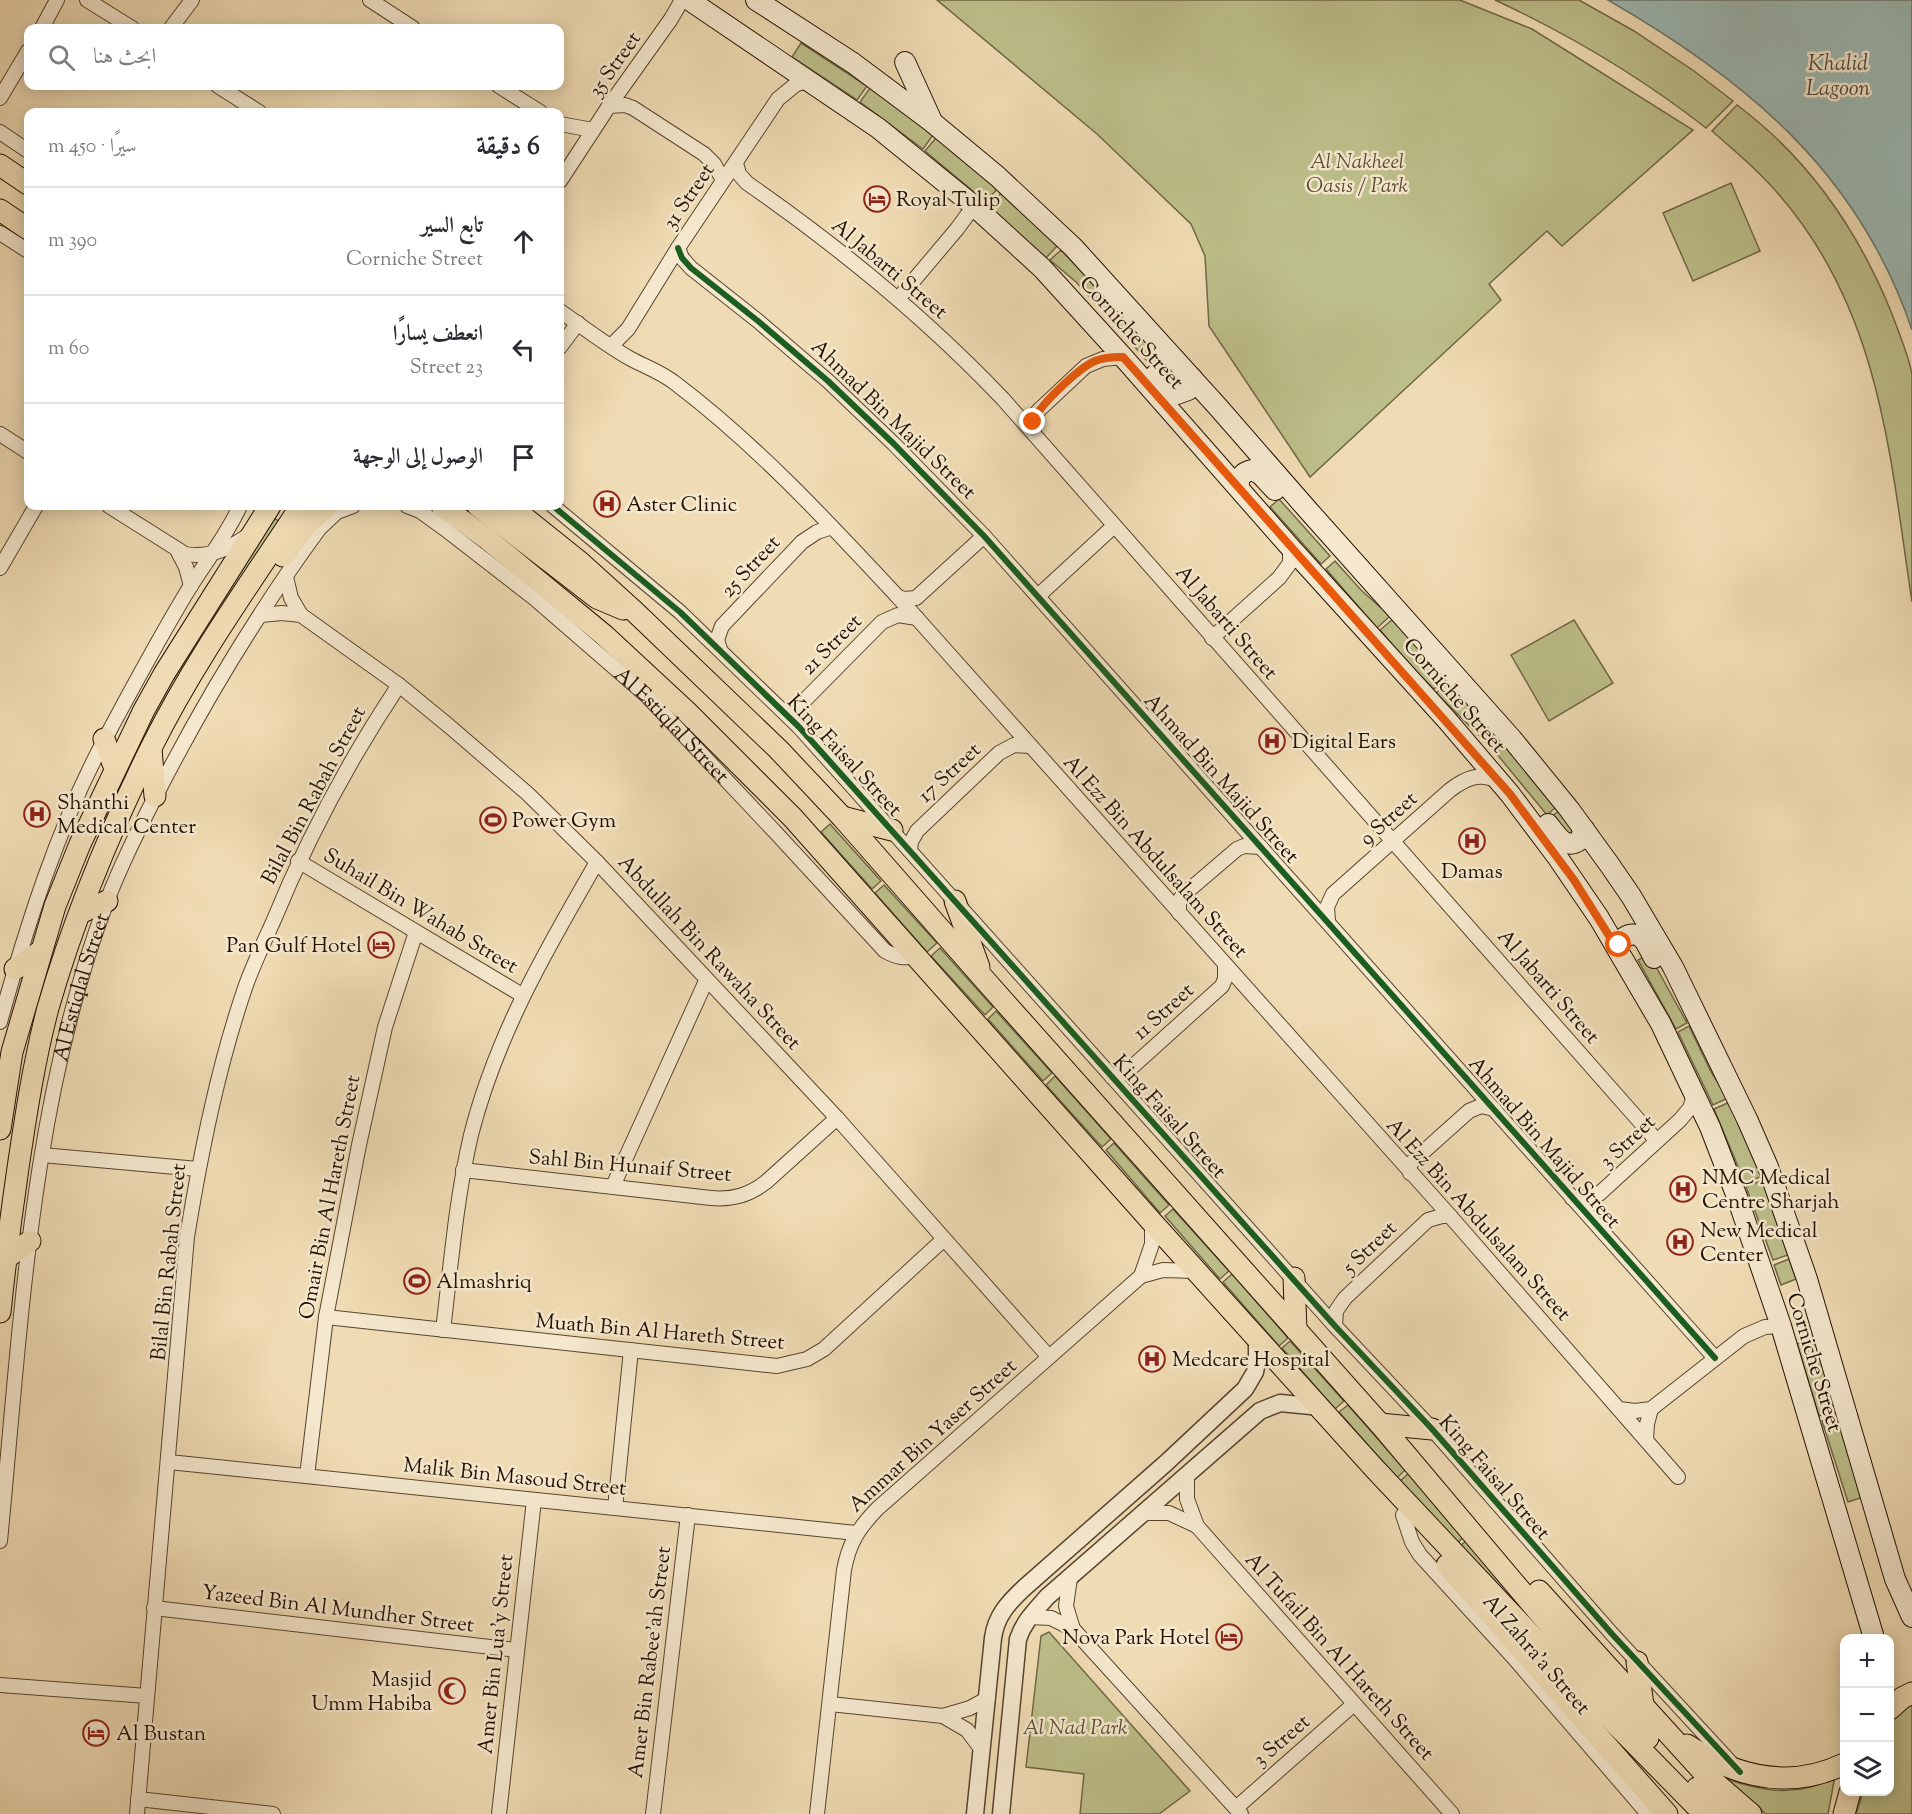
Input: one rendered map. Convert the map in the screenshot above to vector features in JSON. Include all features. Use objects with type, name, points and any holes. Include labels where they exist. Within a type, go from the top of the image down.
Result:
[{"type":"main road","name":"Corniche Street","points":[[689,0],[878,129],[974,206],[1042,268],[1446,719],[1505,788],[1574,880],[1661,1024],[1695,1093],[1737,1197],[1781,1326],[1873,1634]]},
{"type":"main road","name":"Corniche Street","points":[[756,0],[853,63],[932,122],[997,176],[1073,247],[1506,732],[1584,829],[1631,896],[1673,967],[1748,1119],[1786,1214],[1895,1579],[1912,1617]]},
{"type":"main road","points":[[905,62],[932,122]]},
{"type":"main road","points":[[0,165],[24,181]]},
{"type":"main road","points":[[0,209],[24,214]]},
{"type":"main road","points":[[0,209],[24,226]]},
{"type":"main road","points":[[1123,357],[1136,358],[1143,362],[1173,393],[1181,394],[1188,390],[1192,378]]},
{"type":"main road","points":[[1239,487],[1240,477],[1243,474],[1252,470],[1256,471],[1291,506],[1301,510],[1307,509]]},
{"type":"main road","points":[[0,1129],[12,1052],[65,878],[115,769],[164,674],[267,510]]},
{"type":"main road","name":"Al Estiqlal Street","points":[[0,1312],[5,1260],[32,1075],[49,1007],[80,913],[100,861],[151,747],[209,645],[298,510]]},
{"type":"main road","points":[[256,574],[278,562],[307,524],[323,510]]},
{"type":"main road","points":[[447,510],[554,593],[671,697],[793,818],[1374,1468],[1704,1814]]},
{"type":"main road","points":[[483,510],[597,598],[635,612]]},
{"type":"main road","points":[[515,510],[572,556],[635,612],[778,748],[842,817],[1380,1424],[1640,1730],[1725,1814]]},
{"type":"main road","points":[[105,739],[115,769]]},
{"type":"main road","points":[[151,747],[155,796]]},
{"type":"main road","points":[[1505,788],[1530,801],[1564,843],[1577,843],[1584,829]]},
{"type":"main road","points":[[842,817],[892,830]]},
{"type":"main road","points":[[65,878],[73,872],[81,877],[63,930],[69,946]]},
{"type":"main road","points":[[80,913],[107,901]]},
{"type":"main road","points":[[956,901],[984,979]]},
{"type":"main road","points":[[1618,950],[1624,937],[1638,934],[1645,941],[1671,984],[1685,992]]},
{"type":"main road","points":[[15,969],[41,951]]},
{"type":"main road","points":[[5,1260],[30,1240]]},
{"type":"main road","points":[[1294,1278],[1296,1330]]},
{"type":"main road","points":[[1380,1424],[1432,1429]]},
{"type":"main road","points":[[1374,1468],[1381,1486],[1403,1515],[1667,1814]]},
{"type":"main road","points":[[1419,1470],[1436,1476],[1444,1482],[1559,1614],[1669,1734],[1713,1781],[1751,1814]]},
{"type":"main road","points":[[1895,1579],[1912,1593]]},
{"type":"main road","points":[[1637,1662],[1643,1705]]},
{"type":"main road","points":[[1894,1705],[1912,1693]]},
{"type":"main road","points":[[1669,1734],[1740,1772],[1758,1777],[1796,1779],[1840,1766]]},
{"type":"main road","points":[[1844,1814],[1849,1796]]},
{"type":"street","points":[[44,24],[57,0]]},
{"type":"street","points":[[87,0],[126,24]]},
{"type":"street","points":[[174,24],[192,0]]},
{"type":"street","points":[[370,0],[407,24]]},
{"type":"street","name":"35 Street","points":[[564,175],[682,0]]},
{"type":"street","points":[[0,98],[24,58]]},
{"type":"street","name":"31 Street","points":[[611,346],[628,329],[678,248],[778,99],[795,85],[809,81]]},
{"type":"street","points":[[224,90],[253,108]]},
{"type":"street","points":[[505,90],[534,108]]},
{"type":"street","points":[[609,106],[625,105],[633,108],[704,154],[714,164],[723,180]]},
{"type":"street","points":[[564,125],[593,130]]},
{"type":"street","points":[[0,132],[24,148]]},
{"type":"street","name":"Al Jabarti Street","points":[[736,163],[747,183],[861,267],[981,377],[1034,434],[1658,1141]]},
{"type":"street","points":[[898,299],[951,237],[974,206]]},
{"type":"street","points":[[1,236],[24,249]]},
{"type":"street","name":"Ahmad Bin Majid Street","points":[[678,248],[682,258],[691,268],[784,343],[861,412],[984,536],[1715,1358]]},
{"type":"street","name":"Al Ezz Bin Abdulsalam Street","points":[[564,314],[632,360],[668,378],[702,404],[782,477],[832,527],[917,618],[1450,1216],[1678,1477]]},
{"type":"street","points":[[564,342],[578,323]]},
{"type":"street","points":[[1034,434],[1033,422],[1038,411],[1086,366],[1103,358],[1123,357]]},
{"type":"street","points":[[0,434],[24,449]]},
{"type":"street","points":[[0,568],[34,510]]},
{"type":"street","points":[[116,510],[177,550],[194,556],[213,553],[253,532]]},
{"type":"street","points":[[0,1022],[52,857],[105,739],[190,586],[213,553],[238,510]]},
{"type":"street","name":"Al Estiqlal Street","points":[[0,1541],[30,1240],[42,1155],[64,1042],[107,901],[137,831],[198,716],[312,538],[327,520],[342,510]]},
{"type":"street","name":"Al Estiqlal Street","points":[[417,510],[534,598],[646,696],[885,951],[906,958],[917,956]]},
{"type":"street","name":"King Faisal Street","points":[[558,510],[648,584],[720,649],[799,727],[1335,1326],[1432,1429],[1637,1662],[1740,1772]]},
{"type":"street","points":[[1038,596],[1114,526]]},
{"type":"street","name":"25 Street","points":[[720,649],[718,635],[722,626],[802,542],[817,532],[832,527]]},
{"type":"street","points":[[898,597],[916,598],[984,536]]},
{"type":"street","points":[[1212,638],[1280,578],[1290,563],[1290,547]]},
{"type":"street","points":[[177,550],[186,567],[190,586]]},
{"type":"street","name":"Abdullah Bin Rawaha Street","points":[[286,577],[291,598],[302,615],[399,685],[519,786],[597,862],[706,981],[837,1118],[1049,1357]]},
{"type":"street","points":[[261,615],[282,613],[302,615]]},
{"type":"street","name":"21 Street","points":[[799,727],[797,714],[803,702],[882,622],[898,615],[917,618]]},
{"type":"street","name":"Bilal Bin Rabah Street","points":[[137,1814],[187,1237],[198,1169],[247,981],[298,861],[352,760],[399,685]]},
{"type":"street","name":"17 Street","points":[[910,850],[911,842],[917,831],[999,753],[1014,745],[1031,746]]},
{"type":"street","name":"9 Street","points":[[1328,921],[1327,907],[1333,894],[1450,790],[1467,778],[1483,776],[1505,788]]},
{"type":"street","points":[[1179,913],[1179,901],[1182,896],[1230,854],[1244,846],[1261,847]]},
{"type":"street","name":"Suhail Bin Wahab Street","points":[[298,861],[522,995]]},
{"type":"street","points":[[443,1330],[463,1170],[483,1092],[494,1059],[522,995],[597,862]]},
{"type":"street","name":"Omair Bin Al Hareth Street","points":[[307,1476],[326,1317],[359,1145],[385,1027],[416,932]]},
{"type":"street","name":"11 Street","points":[[1112,1077],[1132,1067],[1222,986],[1226,972],[1225,965]]},
{"type":"street","points":[[613,1186],[706,981]]},
{"type":"street","name":"3 Street","points":[[1572,1198],[1599,1194],[1685,1114],[1695,1093]]},
{"type":"street","points":[[1410,1173],[1410,1164],[1469,1112],[1481,1106],[1494,1109]]},
{"type":"street","name":"Sahl Bin Hunaif Street","points":[[463,1170],[711,1198],[738,1197],[758,1189],[837,1118]]},
{"type":"street","points":[[42,1155],[198,1169]]},
{"type":"street","name":"5 Street","points":[[1335,1326],[1336,1311],[1346,1298],[1428,1220],[1450,1216]]},
{"type":"street","name":"Ammar Bin Yaser Street","points":[[817,1814],[844,1570],[856,1533],[877,1509],[1141,1276],[1152,1244],[1152,1222]]},
{"type":"street","name":"Muath Bin Al Hareth Street","points":[[326,1317],[777,1366],[807,1359],[824,1349],[944,1239]]},
{"type":"street","points":[[1141,1276],[1163,1270],[1196,1271]]},
{"type":"street","points":[[1620,1408],[1635,1411],[1652,1409],[1751,1332],[1766,1327],[1781,1326]]},
{"type":"street","points":[[975,1814],[995,1626],[1006,1605],[1245,1389],[1255,1372],[1257,1336]]},
{"type":"street","points":[[615,1508],[631,1350]]},
{"type":"street","points":[[1001,1814],[1018,1639],[1029,1617],[1047,1597],[1146,1513],[1260,1411],[1280,1403],[1321,1407]]},
{"type":"street","points":[[1186,1476],[1190,1463],[1197,1453],[1239,1414],[1238,1409],[1234,1407],[1223,1411]]},
{"type":"street","points":[[1646,1440],[1647,1425],[1652,1409]]},
{"type":"street","name":"Malik Bin Masoud Street","points":[[169,1462],[856,1533]]},
{"type":"street","name":"Al Tufail Bin Al Hareth Street","points":[[1186,1476],[1186,1499],[1197,1526],[1452,1814]]},
{"type":"street","points":[[1083,1567],[1077,1564],[1076,1558],[1125,1514],[1129,1507],[1130,1494]]},
{"type":"street","name":"Amer Bin Lua'y Street","points":[[499,1814],[534,1500]]},
{"type":"street","name":"Al Tufail Bin Al Hareth Street","points":[[1146,1513],[1169,1513],[1197,1526]]},
{"type":"street","name":"Amer Bin Rabee'ah Street","points":[[653,1814],[688,1515]]},
{"type":"street","name":"Al Zahra'a Street","points":[[1403,1515],[1412,1542],[1420,1555],[1514,1658],[1648,1814]]},
{"type":"street","points":[[1070,1578],[1066,1606],[1073,1629]]},
{"type":"street","name":"Yazeed Bin Al Mundher Street","points":[[154,1608],[517,1650]]},
{"type":"street","points":[[1029,1617],[1052,1618],[1073,1629],[1239,1811]]},
{"type":"street","points":[[0,1685],[147,1696]]},
{"type":"street","points":[[830,1704],[944,1716],[970,1708],[988,1698]]},
{"type":"street","name":"3 Street","points":[[1239,1811],[1354,1704]]},
{"type":"street","points":[[944,1716],[967,1730],[982,1750]]},
{"type":"street","points":[[138,1799],[273,1814]]},
{"type":"green space","name":"Al Nakheel Oasis / Park","points":[[937,0],[1460,0],[1532,29],[1693,130],[1562,246],[1547,231],[1489,284],[1501,300],[1310,477],[1209,326],[1205,256],[1191,224],[1097,134]]},
{"type":"green space","points":[[1495,0],[1579,0],[1634,31],[1694,71],[1733,101],[1706,128],[1656,91],[1604,58]]},
{"type":"green space","points":[[801,43],[867,86],[857,100],[792,57]]},
{"type":"green space","points":[[870,88],[933,135],[923,149],[860,102]]},
{"type":"green space","points":[[1737,105],[1787,148],[1829,199],[1864,254],[1892,314],[1903,344],[1912,374],[1912,602],[1887,441],[1876,389],[1861,338],[1841,289],[1814,242],[1773,188],[1748,162],[1712,131]]},
{"type":"green space","points":[[936,138],[997,189],[986,202],[925,151]]},
{"type":"green space","points":[[1731,183],[1760,251],[1693,281],[1663,213]]},
{"type":"green space","points":[[1001,193],[1057,246],[1046,258],[989,206]]},
{"type":"green space","points":[[1061,250],[1115,306],[1106,314],[1076,282],[1050,260]]},
{"type":"green space","points":[[1118,310],[1169,368],[1160,376],[1109,317]]},
{"type":"green space","points":[[1279,499],[1330,556],[1321,564],[1270,507]]},
{"type":"green space","points":[[274,518],[280,522],[104,835],[97,832],[152,716],[176,673]]},
{"type":"green space","points":[[1335,561],[1361,590],[1390,616],[1377,628],[1326,569]]},
{"type":"green space","points":[[1393,619],[1447,679],[1434,689],[1411,667],[1380,630]]},
{"type":"green space","points":[[1574,620],[1613,683],[1549,721],[1511,655]]},
{"type":"green space","points":[[1449,681],[1503,742],[1493,749],[1436,693]]},
{"type":"green space","points":[[1506,745],[1556,807],[1547,815],[1496,753]]},
{"type":"green space","points":[[1559,811],[1572,830],[1571,836],[1549,818]]},
{"type":"green space","points":[[830,824],[881,881],[872,889],[821,832]]},
{"type":"green space","points":[[884,885],[937,943],[927,952],[875,893]]},
{"type":"green space","points":[[940,948],[993,1007],[985,1015],[931,956]]},
{"type":"green space","points":[[1649,954],[1687,1023],[1676,1029],[1638,960]]},
{"type":"green space","points":[[996,1011],[1052,1073],[1043,1081],[988,1019]]},
{"type":"green space","points":[[1689,1026],[1711,1072],[1728,1098],[1713,1105],[1678,1032]]},
{"type":"green space","points":[[1055,1076],[1111,1139],[1102,1147],[1046,1085]]},
{"type":"green space","points":[[1730,1102],[1762,1176],[1745,1183],[1714,1109]]},
{"type":"green space","points":[[1114,1143],[1169,1205],[1160,1213],[1106,1150]]},
{"type":"green space","points":[[1763,1180],[1788,1255],[1773,1260],[1746,1187]]},
{"type":"green space","points":[[1173,1209],[1229,1271],[1220,1279],[1165,1216]]},
{"type":"green space","points":[[1789,1259],[1796,1279],[1781,1285],[1774,1265]]},
{"type":"green space","points":[[1232,1274],[1288,1338],[1279,1346],[1223,1282]]},
{"type":"green space","points":[[1814,1338],[1837,1410],[1819,1416],[1797,1344]]},
{"type":"green space","points":[[1290,1341],[1344,1401],[1335,1409],[1282,1348]]},
{"type":"green space","points":[[1348,1405],[1405,1470],[1397,1478],[1339,1412]]},
{"type":"green space","points":[[1838,1416],[1863,1497],[1848,1502],[1822,1421]]},
{"type":"green space","points":[[1409,1473],[1464,1536],[1458,1543],[1400,1481]]},
{"type":"green space","points":[[1467,1540],[1519,1603],[1516,1606],[1460,1546]]},
{"type":"green space","name":"Al Nad Park","points":[[1049,1632],[1190,1791],[1159,1814],[1080,1814],[1084,1774],[1026,1767],[1041,1636]]},
{"type":"green space","points":[[1912,1702],[1912,1814],[1856,1814],[1862,1796],[1894,1796],[1894,1716]]},
{"type":"green space","points":[[1835,1776],[1828,1814],[1766,1814],[1721,1777],[1765,1789],[1793,1790],[1807,1788]]},
{"type":"water","name":"Khalid Lagoon","points":[[1608,0],[1912,0],[1912,330],[1889,274],[1862,223],[1829,178],[1792,136],[1751,98],[1707,63]]},
{"type":"cycle path","points":[[678,248],[682,258],[691,268],[828,381],[894,444],[984,536],[1715,1358]]},
{"type":"cycle path","points":[[558,510],[680,612],[799,727],[1335,1326],[1432,1429],[1612,1634],[1740,1772]]},
{"type":"place","name":"Royal Tulip","points":[[877,199]]},
{"type":"place","name":"Aster Clinic","points":[[607,504]]},
{"type":"place","name":"Digital Ears","points":[[1272,741]]},
{"type":"place","name":"Shanthi Medical Center","points":[[37,814]]},
{"type":"place","name":"Power Gym","points":[[493,820]]},
{"type":"place","name":"Damas","points":[[1472,841]]},
{"type":"place","name":"Pan Gulf Hotel","points":[[381,945]]},
{"type":"place","name":"NMC Medical Centre Sharjah","points":[[1683,1189]]},
{"type":"place","name":"New Medical Center","points":[[1680,1242]]},
{"type":"place","name":"Almashriq","points":[[417,1281]]},
{"type":"place","name":"Medcare Hospital","points":[[1152,1359]]},
{"type":"place","name":"Nova Park Hotel","points":[[1229,1637]]},
{"type":"place","name":"Masjid Umm Habiba","points":[[452,1691]]},
{"type":"place","name":"Al Bustan","points":[[96,1733]]},
{"type":"route","points":[[1033,422],[1041,407],[1086,366],[1103,358],[1123,357],[1290,547],[1446,719],[1510,794],[1574,880],[1618,950],[1619,945]]}]
